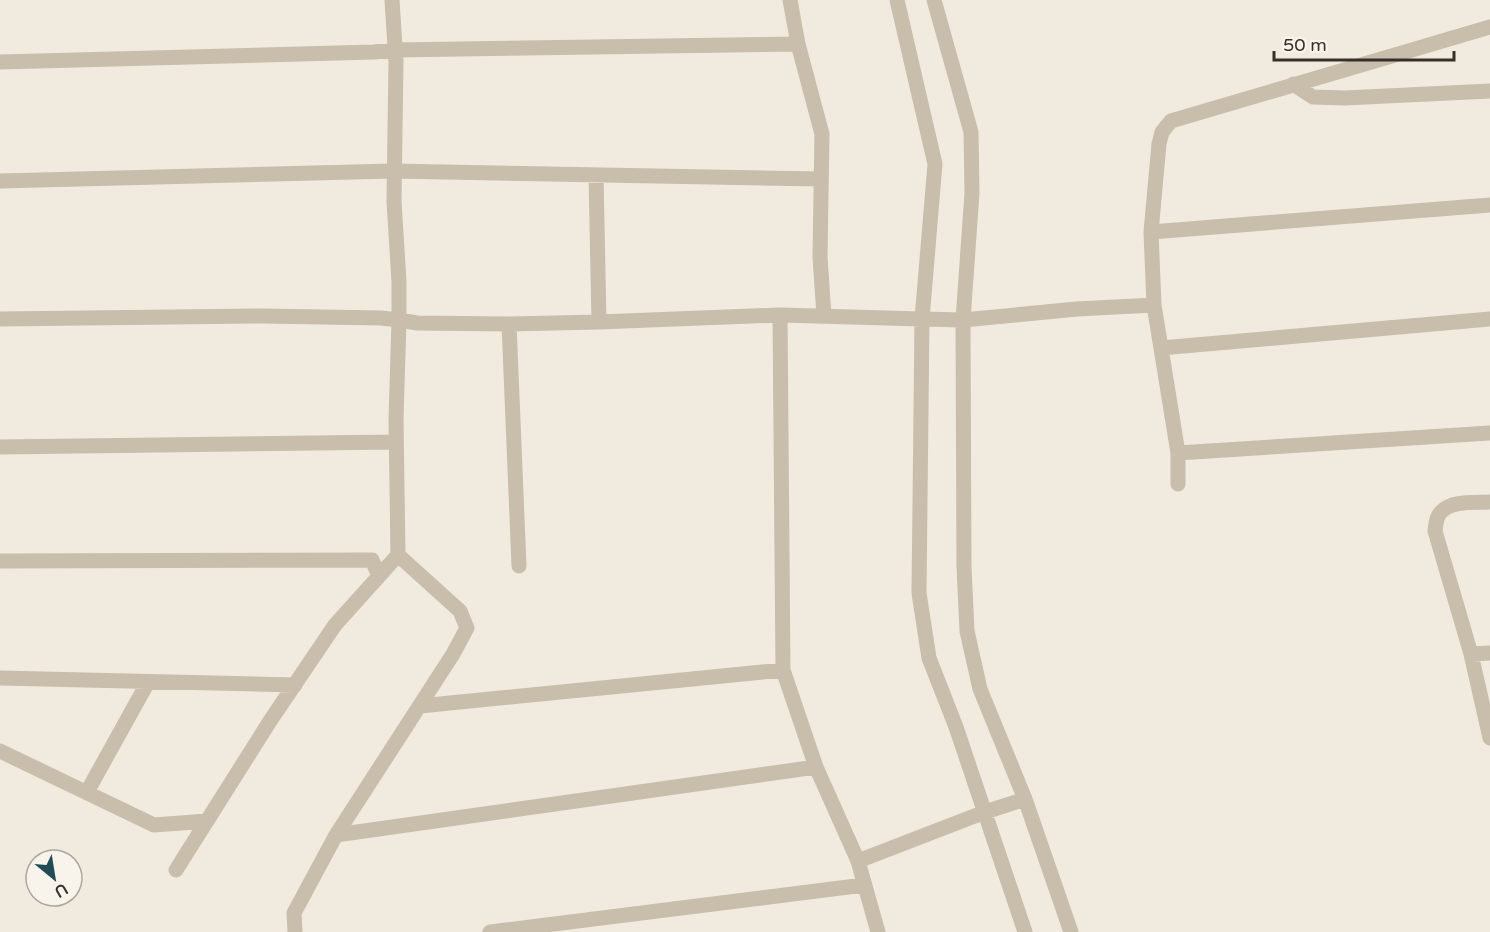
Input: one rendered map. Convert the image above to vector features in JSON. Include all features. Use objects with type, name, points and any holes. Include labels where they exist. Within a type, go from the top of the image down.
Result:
[{"type":"street","points":[[176,870],[270,721],[336,625],[398,555],[396,419],[399,282],[393,171],[396,62],[393,0]]},
{"type":"street","points":[[790,0],[798,44],[822,134],[820,257],[824,316]]},
{"type":"street","points":[[897,0],[935,164],[922,319],[919,593],[929,658],[956,727],[1025,932]]},
{"type":"street","points":[[934,0],[971,132],[972,193],[963,320],[964,567],[967,632],[980,689],[1025,798],[1071,932]]},
{"type":"street","points":[[1178,484],[1178,453],[1154,305],[1151,232],[1162,132],[1171,121],[1490,27]]},
{"type":"street","points":[[0,62],[394,50],[798,44]]},
{"type":"street","points":[[1293,84],[1312,97],[1334,98],[1490,91]]},
{"type":"street","points":[[0,181],[393,171],[820,179]]},
{"type":"street","points":[[596,175],[599,322]]},
{"type":"street","points":[[1151,232],[1490,205]]},
{"type":"street","points":[[0,319],[264,316],[381,318],[417,323],[509,324],[780,315],[963,320],[1077,309],[1154,305]]},
{"type":"street","points":[[780,315],[783,670],[816,767],[858,861],[878,932]]},
{"type":"street","points":[[1161,348],[1490,319]]},
{"type":"street","points":[[509,324],[519,566]]},
{"type":"street","points":[[1178,453],[1490,433]]},
{"type":"street","points":[[0,447],[396,442]]},
{"type":"street","points":[[1490,502],[1453,505],[1441,512],[1436,520],[1435,531],[1471,654],[1490,738]]},
{"type":"street","points":[[295,932],[294,913],[336,835],[453,654],[466,628],[460,611],[398,555]]},
{"type":"street","points":[[0,561],[372,560],[379,576]]},
{"type":"street","points":[[1471,654],[1490,653]]},
{"type":"street","points":[[420,706],[783,670]]},
{"type":"street","points":[[0,678],[295,685]]},
{"type":"street","points":[[87,792],[148,682]]},
{"type":"street","points":[[0,750],[154,825],[207,821]]},
{"type":"street","points":[[336,835],[816,767]]},
{"type":"street","points":[[858,861],[1025,798]]},
{"type":"street","points":[[490,932],[864,885]]}]
